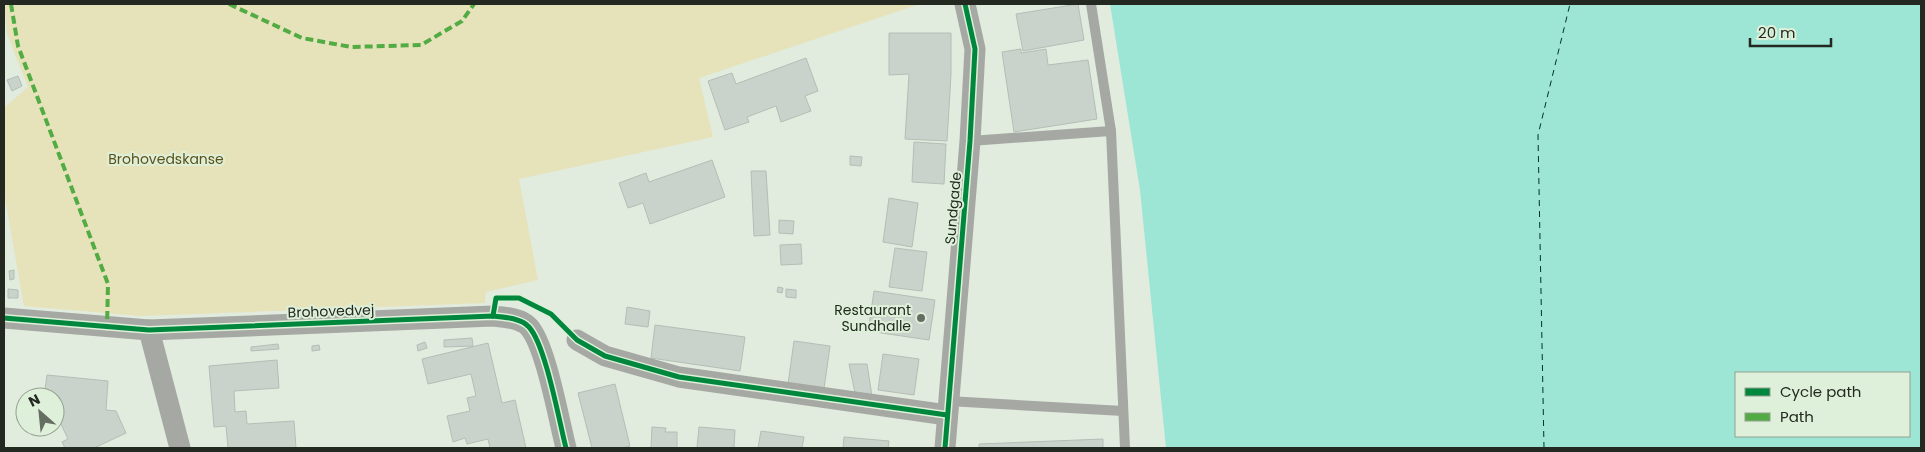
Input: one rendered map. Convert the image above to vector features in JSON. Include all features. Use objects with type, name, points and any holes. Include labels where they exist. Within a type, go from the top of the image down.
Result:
[{"type":"street","name":"Sundgade","points":[[945,448],[970,141],[975,49],[965,4]]},
{"type":"street","name":"Brohovedvej","points":[[4,318],[149,330],[493,316],[511,317],[528,326],[540,344],[566,448]]},
{"type":"street","points":[[149,330],[180,448]]},
{"type":"street","points":[[577,340],[605,356],[678,377],[947,408]]},
{"type":"lane","points":[[1091,4],[1111,131],[1124,448]]},
{"type":"lane","points":[[970,141],[1111,131]]},
{"type":"lane","points":[[947,408],[1123,411]]},
{"type":"green space","name":"Brohovedskanse","points":[[4,4],[920,4],[699,78],[713,137],[519,179],[538,280],[486,292],[485,303],[140,316],[24,306],[4,193],[4,108],[28,87],[7,34]]},
{"type":"water","points":[[1110,4],[1921,4],[1921,448],[1166,448],[1140,190]]},
{"type":"building","points":[[1078,4],[1084,40],[1023,51],[1016,14]]},
{"type":"building","points":[[889,33],[951,33],[951,74],[947,141],[905,139],[909,74],[889,75]]},
{"type":"building","points":[[1021,49],[1021,53],[1046,49],[1048,65],[1088,60],[1097,119],[1014,132],[1002,52]]},
{"type":"building","points":[[806,58],[818,91],[805,96],[811,111],[781,122],[776,106],[747,117],[749,122],[725,130],[708,81],[732,73],[736,84]]},
{"type":"building","points":[[18,76],[22,86],[12,91],[7,80]]},
{"type":"building","points":[[914,142],[946,144],[944,184],[912,182]]},
{"type":"building","points":[[850,156],[862,157],[861,166],[850,165]]},
{"type":"building","points":[[712,160],[725,197],[650,224],[643,203],[628,208],[619,183],[646,173],[649,182]]},
{"type":"building","points":[[751,171],[766,171],[770,235],[754,236]]},
{"type":"building","points":[[889,198],[918,203],[912,247],[883,242]]},
{"type":"building","points":[[779,220],[794,221],[793,234],[779,233]]},
{"type":"building","points":[[801,244],[802,264],[781,265],[780,245]]},
{"type":"building","points":[[895,248],[927,252],[922,291],[889,287]]},
{"type":"building","points":[[14,270],[14,279],[10,280],[9,271]]},
{"type":"building","points":[[778,287],[783,288],[782,293],[777,292]]},
{"type":"building","points":[[8,289],[18,290],[18,298],[8,298]]},
{"type":"building","points":[[786,289],[796,290],[796,298],[786,297]]},
{"type":"building","points":[[874,291],[935,300],[929,340],[868,331]]},
{"type":"building","points":[[627,307],[650,311],[648,327],[625,324]]},
{"type":"building","points":[[655,325],[745,337],[740,371],[651,358]]},
{"type":"building","points":[[472,338],[473,346],[444,347],[444,340]]},
{"type":"building","points":[[794,341],[830,346],[824,389],[788,384]]},
{"type":"building","points":[[425,342],[427,348],[418,351],[417,345]]},
{"type":"building","points":[[488,343],[502,403],[515,400],[526,448],[490,448],[488,439],[467,444],[465,438],[453,442],[447,416],[470,411],[467,398],[476,396],[471,374],[428,384],[422,359]]},
{"type":"building","points":[[278,344],[279,349],[251,351],[251,347]]},
{"type":"building","points":[[319,345],[320,350],[312,351],[312,346]]},
{"type":"building","points":[[883,354],[919,359],[914,395],[878,390]]},
{"type":"building","points":[[277,360],[279,388],[234,391],[235,412],[246,411],[247,424],[294,421],[296,448],[228,448],[226,426],[214,427],[209,366]]},
{"type":"building","points":[[849,364],[867,364],[872,396],[855,393]]},
{"type":"building","points":[[47,375],[108,381],[106,410],[116,411],[126,433],[94,448],[65,448],[62,442],[68,439],[65,433],[65,387],[45,387]]},
{"type":"building","points":[[615,384],[630,446],[622,448],[592,448],[578,393]]},
{"type":"building","points":[[652,427],[666,428],[665,432],[677,432],[677,448],[651,448]]},
{"type":"building","points":[[699,427],[735,430],[734,448],[697,448]]},
{"type":"building","points":[[761,431],[804,437],[802,448],[758,448]]},
{"type":"building","points":[[844,437],[889,441],[888,448],[843,448]]},
{"type":"building","points":[[1103,439],[1103,448],[979,448],[979,444]]},
{"type":"ferry route","points":[[1544,448],[1538,135],[1570,4]]},
{"type":"marked path","points":[[11,4],[18,46],[108,284],[107,327]]},
{"type":"marked path","points":[[229,4],[302,38],[351,47],[421,45],[462,21],[474,4]]},
{"type":"cycle path","points":[[945,448],[970,141],[975,49],[965,4]]},
{"type":"cycle path","points":[[493,316],[496,298],[519,298],[551,314],[577,340],[605,356],[679,377],[947,415]]},
{"type":"cycle path","points":[[4,318],[149,330],[493,316],[512,318],[529,327],[541,350],[566,448]]},
{"type":"place","name":"Restaurant Sundhalle","points":[[921,318]]}]
